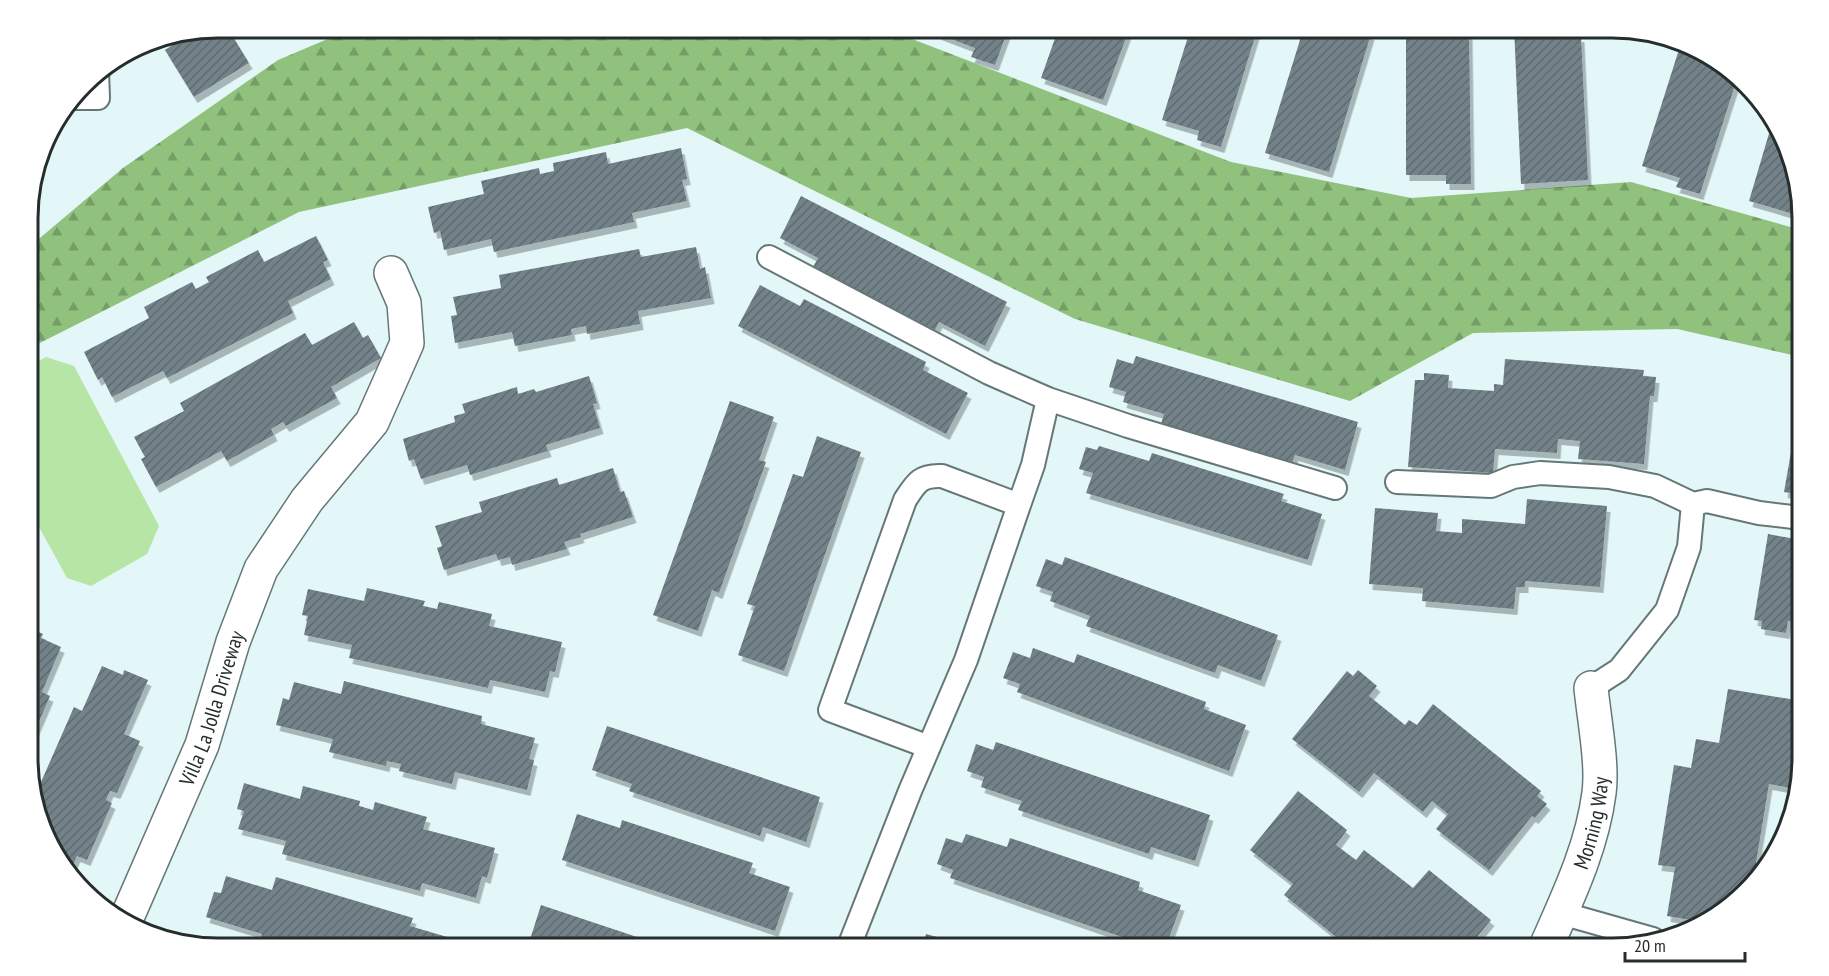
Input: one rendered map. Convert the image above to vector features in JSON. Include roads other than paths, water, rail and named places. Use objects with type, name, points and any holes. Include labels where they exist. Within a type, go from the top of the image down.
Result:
[{"type":"street","name":"Villa La Jolla Driveway","points":[[128,914],[202,745],[233,642],[261,569],[307,500],[372,422],[407,343],[404,303],[391,273]]},
{"type":"street","name":"Morning Way","points":[[1550,938],[1578,872],[1599,792],[1591,688]]},
{"type":"lane","points":[[83,98],[98,98],[97,84]]},
{"type":"lane","points":[[769,257],[989,373],[1048,399],[1128,426],[1335,488]]},
{"type":"lane","points":[[852,938],[966,660],[1033,465],[1048,399]]},
{"type":"lane","points":[[1397,482],[1491,486],[1513,477],[1540,473],[1609,477],[1655,486],[1693,504],[1707,501],[1759,513],[1791,517]]},
{"type":"lane","points":[[929,747],[830,710],[905,500],[917,482],[929,476],[942,476],[1019,505]]},
{"type":"lane","points":[[1591,688],[1619,670],[1667,610],[1689,548],[1693,504]]},
{"type":"lane","points":[[1561,913],[1641,936]]}]
